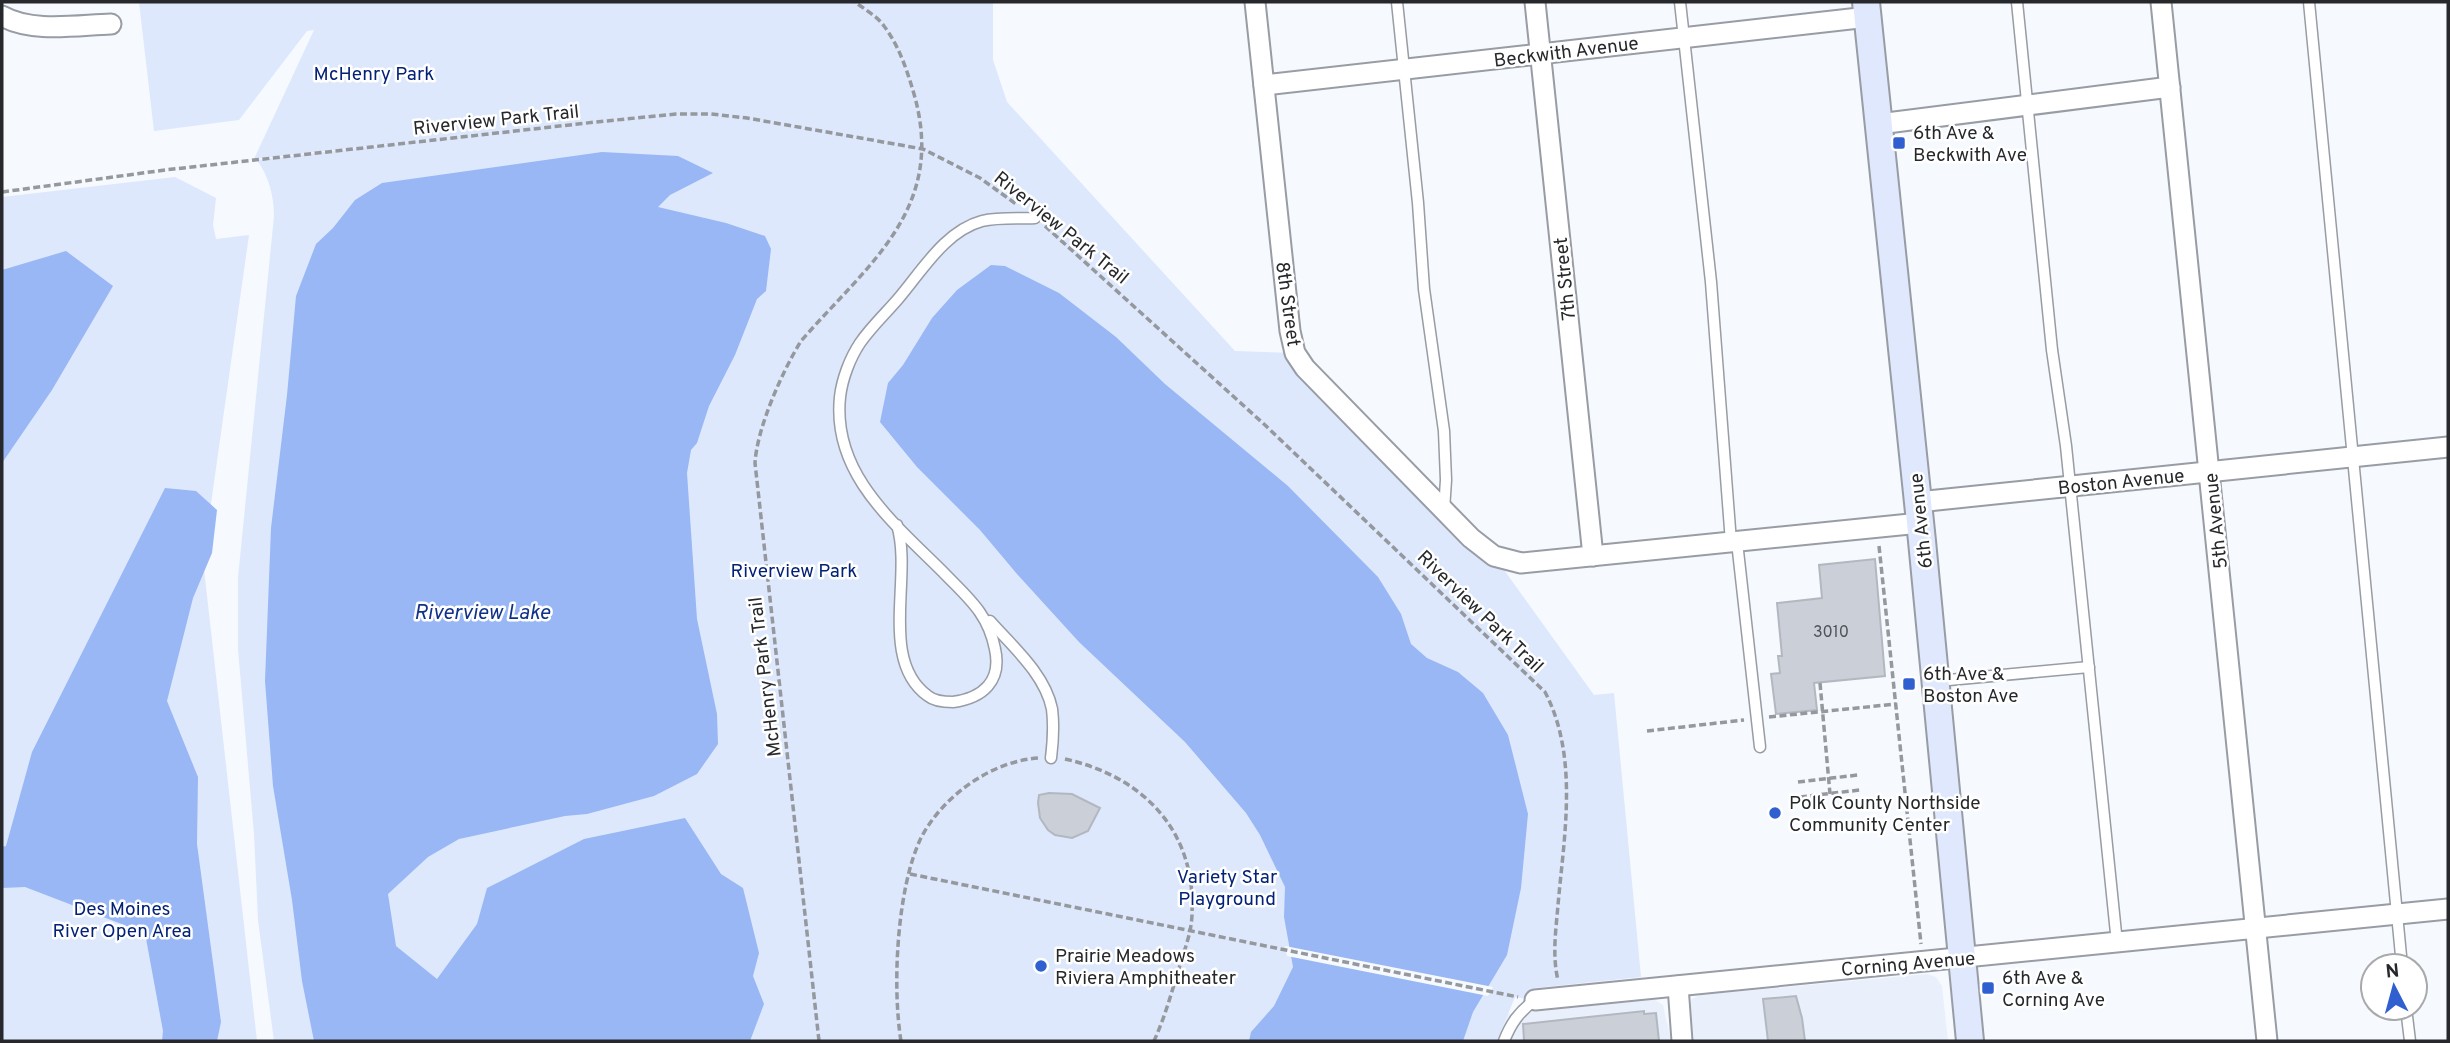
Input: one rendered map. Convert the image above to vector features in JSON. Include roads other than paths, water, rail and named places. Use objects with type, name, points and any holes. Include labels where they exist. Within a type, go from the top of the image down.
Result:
[{"type":"main road","name":"6th Avenue","points":[[1867,9],[1970,1041]]},
{"type":"street","name":"8th Street","points":[[1255,2],[1290,331],[1295,353],[1305,368],[1471,538]]},
{"type":"street","name":"7th Street","points":[[1535,2],[1593,556]]},
{"type":"street","name":"5th Avenue","points":[[2161,2],[2267,1041]]},
{"type":"street","name":"Beckwith Avenue","points":[[1264,85],[1684,38],[1867,9]]},
{"type":"street","points":[[2,16],[15,24],[111,24]]},
{"type":"street","points":[[1879,124],[2170,87]]},
{"type":"street","name":"Boston Avenue","points":[[1471,538],[1494,556],[1521,563],[1734,542],[2070,486],[2448,447]]},
{"type":"street","name":"Corning Avenue","points":[[1535,1000],[2448,909]]},
{"type":"street","points":[[1678,986],[1682,1041]]},
{"type":"lane","points":[[1397,2],[1424,289],[1444,431],[1444,510]]},
{"type":"lane","points":[[1680,2],[1711,282],[1734,542],[1760,747]]},
{"type":"lane","points":[[2018,2],[2051,338],[2070,486],[2117,943]]},
{"type":"lane","points":[[2309,2],[2400,952]]},
{"type":"lane","points":[[1035,218],[983,221],[967,227],[948,240],[859,344],[841,388],[839,427],[844,449],[862,486],[982,613],[1031,668],[1045,689],[1051,708],[1051,758]]},
{"type":"lane","points":[[897,525],[902,558],[902,656],[914,681],[929,697],[946,702],[967,700],[982,693],[995,676],[996,654],[991,629],[982,613]]},
{"type":"lane","points":[[1934,681],[2089,667]]},
{"type":"lane","points":[[1504,1041],[1511,1023],[1522,1009],[1535,1000]]},
{"type":"lane","points":[[2408,1022],[2410,1041]]},
{"type":"water","name":"Riverview Lake","points":[[602,152],[678,156],[713,173],[670,195],[658,207],[726,223],[765,236],[771,249],[766,291],[757,299],[735,355],[709,406],[697,443],[691,450],[687,473],[697,619],[717,714],[718,744],[697,774],[654,796],[587,814],[565,816],[459,839],[428,857],[388,894],[396,946],[437,979],[477,924],[487,888],[584,839],[685,818],[721,874],[743,888],[759,953],[753,976],[764,1004],[750,1041],[314,1041],[302,981],[273,786],[265,681],[271,528],[296,296],[316,244],[333,228],[355,200],[382,183]]},
{"type":"water","points":[[66,251],[113,286],[52,390],[2,463],[2,270]]},
{"type":"water","points":[[991,265],[1005,266],[1059,293],[1116,337],[1165,384],[1288,486],[1378,577],[1401,614],[1411,644],[1427,658],[1458,672],[1483,693],[1508,735],[1528,814],[1521,888],[1507,955],[1473,1012],[1463,1041],[1249,1041],[1251,1032],[1274,1006],[1293,967],[1284,917],[1285,887],[1260,835],[1246,813],[1185,742],[1079,642],[980,530],[917,467],[880,422],[888,383],[903,365],[932,318],[957,290]]},
{"type":"water","points":[[165,488],[196,491],[217,510],[212,553],[193,598],[167,701],[198,777],[197,844],[221,1022],[217,1041],[162,1041],[163,1031],[145,933],[25,887],[2,888],[2,847],[6,846],[32,752]]},
{"type":"place","name":"6th Ave & Beckwith Ave","points":[[1899,143]]},
{"type":"place","name":"6th Ave & Boston Ave","points":[[1909,684]]},
{"type":"place","name":"Polk County Northside Community Center","points":[[1775,813]]},
{"type":"place","name":"Prairie Meadows Riviera Amphitheater","points":[[1041,966]]},
{"type":"place","name":"6th Ave & Corning Ave","points":[[1988,988]]},
{"type":"park label","name":"McHenry Park","points":[[374,73]]},
{"type":"park label","name":"Riverview Park","points":[[794,570]]},
{"type":"park label","name":"Variety Star Playground","points":[[1227,887]]},
{"type":"park label","name":"Des Moines River Open Area","points":[[122,919]]}]
